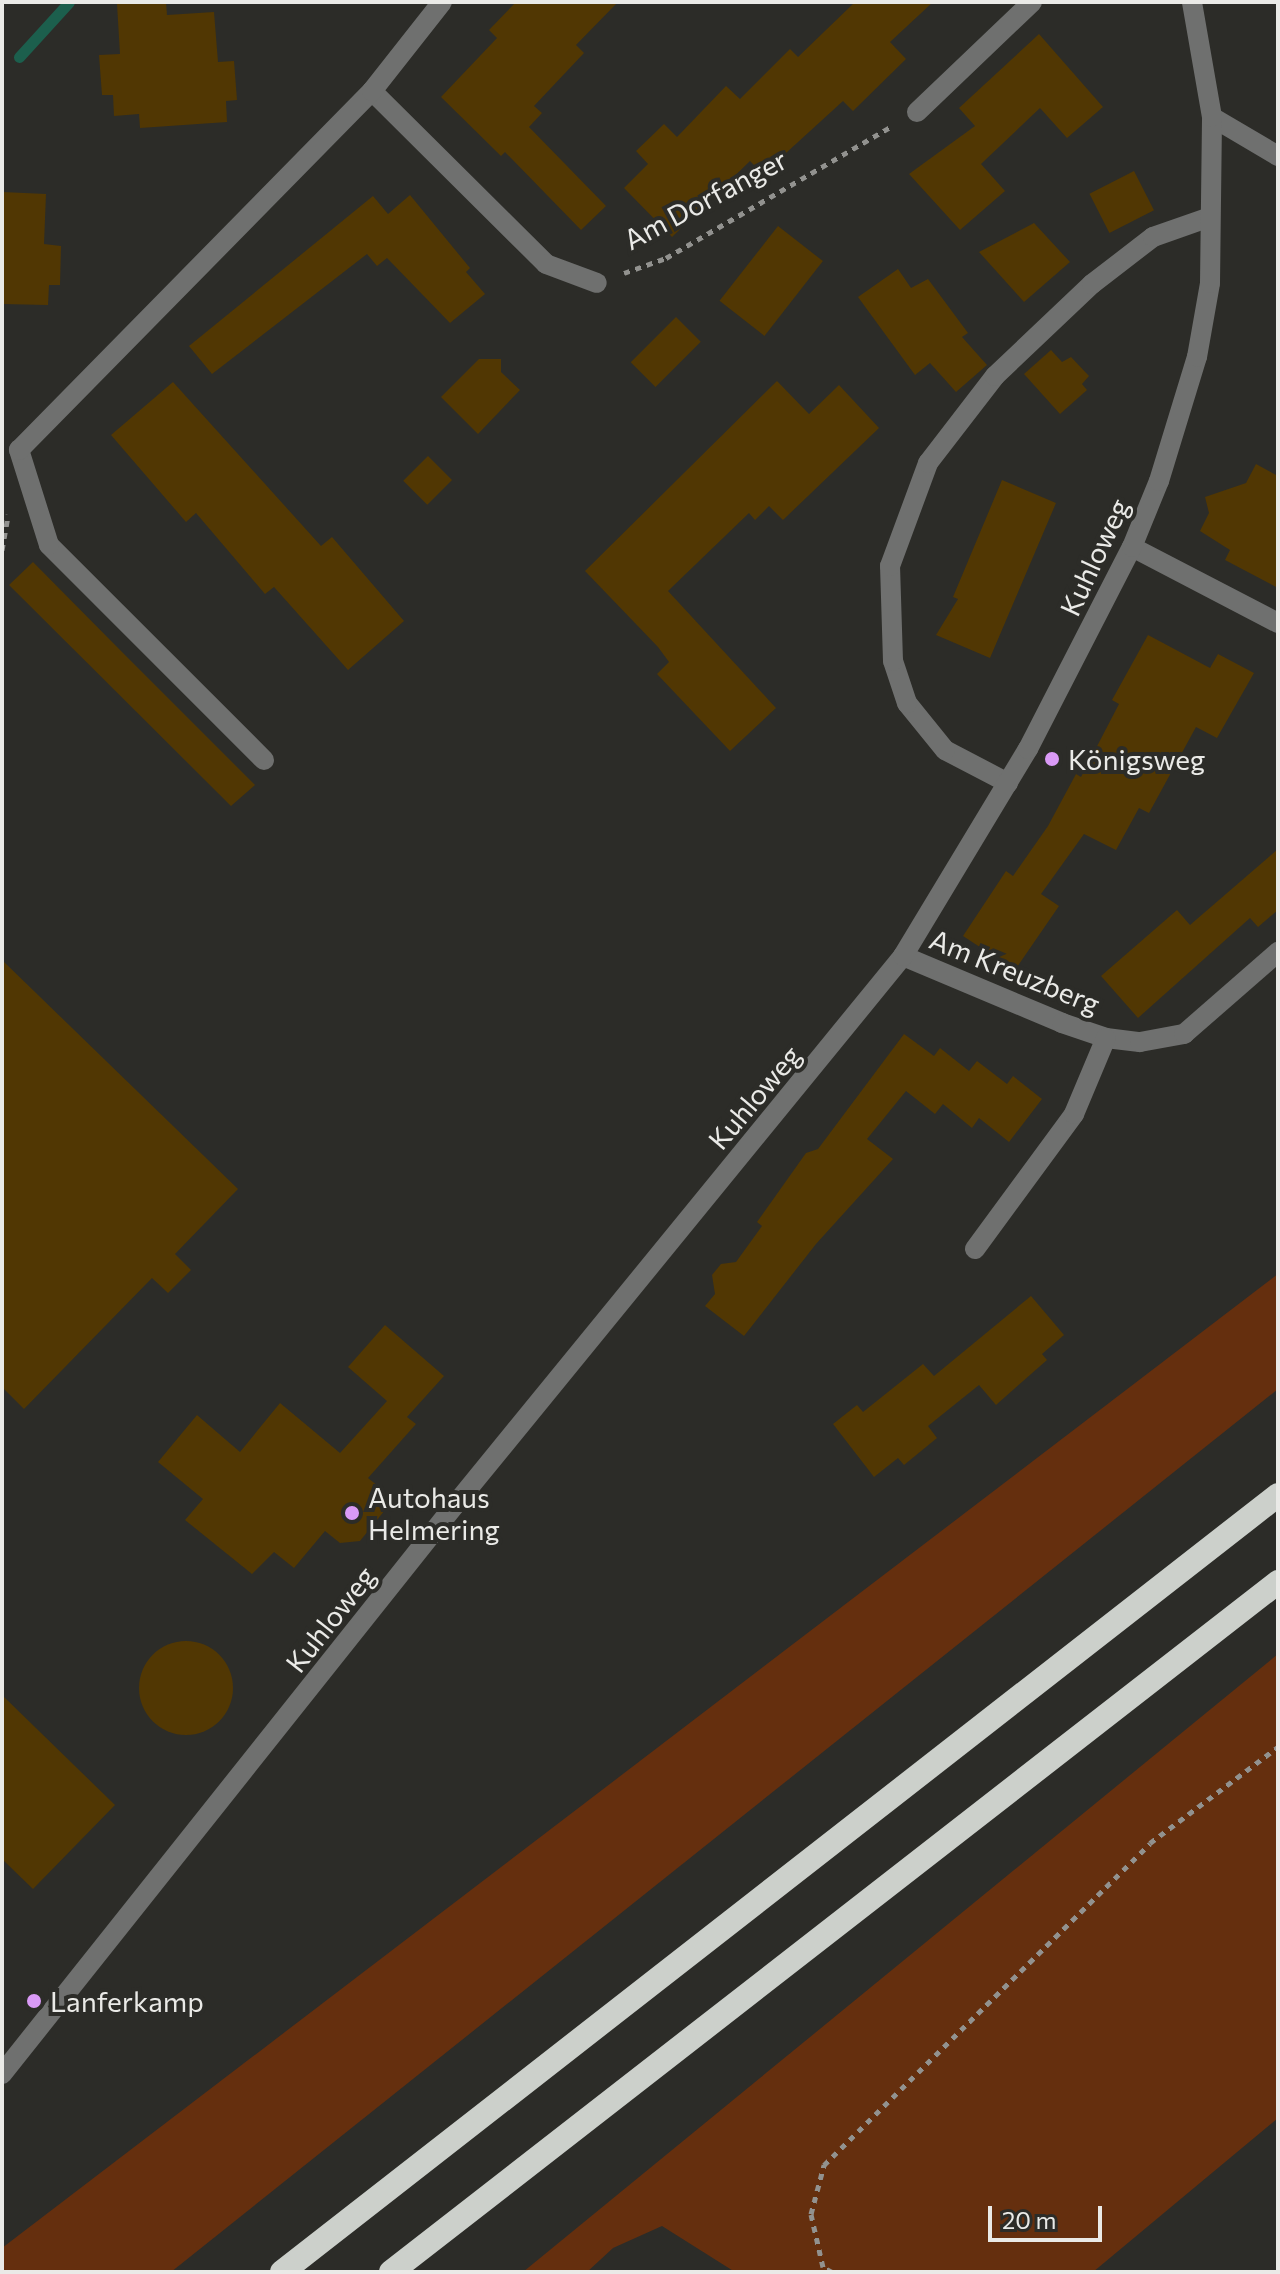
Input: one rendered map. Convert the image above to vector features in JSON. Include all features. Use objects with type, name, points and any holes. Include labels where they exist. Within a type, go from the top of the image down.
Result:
[{"type":"highway","points":[[282,2272],[1278,1495]]},
{"type":"highway","points":[[391,2272],[1278,1582]]},
{"type":"street","points":[[264,760],[49,545],[19,450],[372,91],[442,2]]},
{"type":"street","points":[[917,112],[1032,2]]},
{"type":"street","name":"Kuhloweg","points":[[2,2074],[454,1506],[903,956],[1008,783],[1082,650],[1132,547],[1159,481],[1197,357],[1210,283],[1212,117],[1192,2]]},
{"type":"street","points":[[372,91],[546,264],[597,283]]},
{"type":"street","points":[[1212,117],[1278,156]]},
{"type":"street","points":[[1008,783],[945,750],[907,703],[893,661],[890,566],[928,463],[995,376],[1092,284],[1153,237],[1210,217]]},
{"type":"street","points":[[1132,547],[1278,623]]},
{"type":"street","name":"Am Kreuzberg","points":[[903,956],[1106,1038],[1140,1042],[1184,1034],[1278,952]]},
{"type":"street","name":"Am Kreuzberg","points":[[975,1249],[1074,1114],[1106,1038]]},
{"type":"path","name":"Am Dorfanger","points":[[597,283],[666,258],[917,112]]},
{"type":"path","points":[[832,2272],[823,2267],[811,2214],[824,2165],[1150,1843],[1278,1747]]},
{"type":"shaded area","points":[[1278,1274],[1278,1389],[171,2272],[2,2272],[2,2248]]},
{"type":"shaded area","points":[[1278,1654],[1278,2118],[1093,2272],[735,2272],[662,2226],[613,2248],[587,2272],[523,2272]]},
{"type":"building","points":[[166,2],[167,15],[214,12],[218,62],[234,61],[237,100],[226,101],[227,122],[140,128],[139,114],[114,116],[113,95],[102,95],[99,55],[120,54],[117,4]]},
{"type":"building","points":[[516,2],[618,2],[576,45],[584,53],[534,106],[542,113],[529,127],[606,206],[581,230],[505,152],[501,156],[441,97],[497,38],[489,30]]},
{"type":"building","points":[[855,2],[933,2],[890,42],[906,59],[853,111],[843,101],[763,174],[750,161],[672,237],[624,188],[648,164],[636,151],[664,124],[677,137],[726,86],[740,99],[790,49],[798,57]]},
{"type":"building","points":[[1039,34],[1103,107],[1067,138],[1040,108],[981,164],[1005,191],[960,230],[909,174],[975,126],[959,108]]},
{"type":"building","points":[[1134,171],[1154,210],[1109,233],[1089,194]]},
{"type":"building","points":[[2,192],[46,194],[44,244],[61,246],[60,285],[49,285],[48,305],[2,304]]},
{"type":"building","points":[[410,195],[470,268],[466,272],[485,294],[450,323],[387,258],[377,266],[367,254],[212,374],[189,346],[373,196],[388,214]]},
{"type":"building","points":[[1034,223],[1070,262],[1024,302],[979,252]]},
{"type":"building","points":[[778,226],[823,261],[764,336],[720,301]]},
{"type":"building","points":[[898,269],[911,288],[928,279],[968,333],[962,337],[987,365],[956,392],[930,363],[915,375],[858,297]]},
{"type":"building","points":[[676,317],[701,342],[655,387],[631,362]]},
{"type":"building","points":[[1051,350],[1062,362],[1071,357],[1089,376],[1082,384],[1087,390],[1060,414],[1024,374]]},
{"type":"building","points":[[479,359],[501,359],[501,372],[520,390],[478,434],[441,397]]},
{"type":"building","points":[[777,381],[809,414],[839,385],[879,428],[783,520],[769,506],[755,520],[749,513],[668,591],[776,708],[730,751],[657,674],[669,662],[658,647],[585,571]]},
{"type":"building","points":[[173,382],[321,546],[332,537],[404,621],[348,670],[274,587],[265,594],[196,513],[186,522],[111,435]]},
{"type":"building","points":[[428,456],[452,480],[427,505],[403,481]]},
{"type":"building","points":[[1256,464],[1278,476],[1278,588],[1225,560],[1230,550],[1200,531],[1209,513],[1205,497],[1246,483]]},
{"type":"building","points":[[1002,480],[1056,503],[990,658],[936,635],[958,599],[953,597]]},
{"type":"building","points":[[33,562],[255,785],[231,806],[9,585]]},
{"type":"building","points":[[1148,635],[1210,668],[1218,654],[1254,673],[1217,738],[1196,727],[1149,813],[1139,808],[1116,850],[1084,834],[1041,894],[1059,906],[1015,970],[963,936],[1006,871],[1013,876],[1048,826],[1076,774],[1081,777],[1119,704],[1112,700]]},
{"type":"building","points":[[1278,849],[1278,910],[1258,927],[1250,918],[1138,1018],[1101,976],[1177,910],[1190,925]]},
{"type":"building","points":[[2,960],[238,1189],[175,1254],[191,1270],[168,1293],[152,1278],[24,1409],[2,1387]]},
{"type":"building","points":[[904,1034],[934,1056],[940,1048],[969,1071],[977,1061],[1007,1084],[1013,1076],[1042,1099],[1009,1142],[979,1118],[972,1128],[943,1104],[935,1114],[906,1091],[867,1139],[893,1159],[816,1244],[744,1336],[705,1306],[715,1294],[712,1275],[721,1264],[736,1262],[762,1226],[757,1222],[806,1153],[818,1149]]},
{"type":"building","points":[[1031,1296],[1064,1335],[1042,1354],[1047,1360],[996,1405],[979,1385],[928,1426],[937,1438],[904,1465],[898,1458],[874,1477],[833,1424],[857,1405],[863,1412],[923,1364],[934,1376]]},
{"type":"building","points":[[385,1325],[444,1376],[407,1417],[416,1424],[368,1478],[383,1490],[385,1510],[360,1541],[340,1543],[325,1531],[294,1568],[274,1552],[252,1574],[185,1520],[203,1499],[158,1462],[197,1415],[240,1452],[280,1403],[340,1453],[387,1401],[348,1367]]},
{"type":"building","points":[[186,1641],[204,1645],[219,1655],[229,1670],[233,1688],[229,1706],[219,1721],[204,1731],[186,1735],[168,1731],[153,1721],[143,1706],[139,1688],[143,1670],[153,1655],[168,1645]]},
{"type":"building","points":[[2,1695],[115,1805],[33,1889],[2,1859]]},
{"type":"waterway","points":[[19,57],[69,2]]},
{"type":"place","name":"Königsweg","points":[[1052,759]]},
{"type":"place","name":"Autohaus Helmering","points":[[352,1513]]},
{"type":"place","name":"Lanferkamp","points":[[34,2001]]}]
